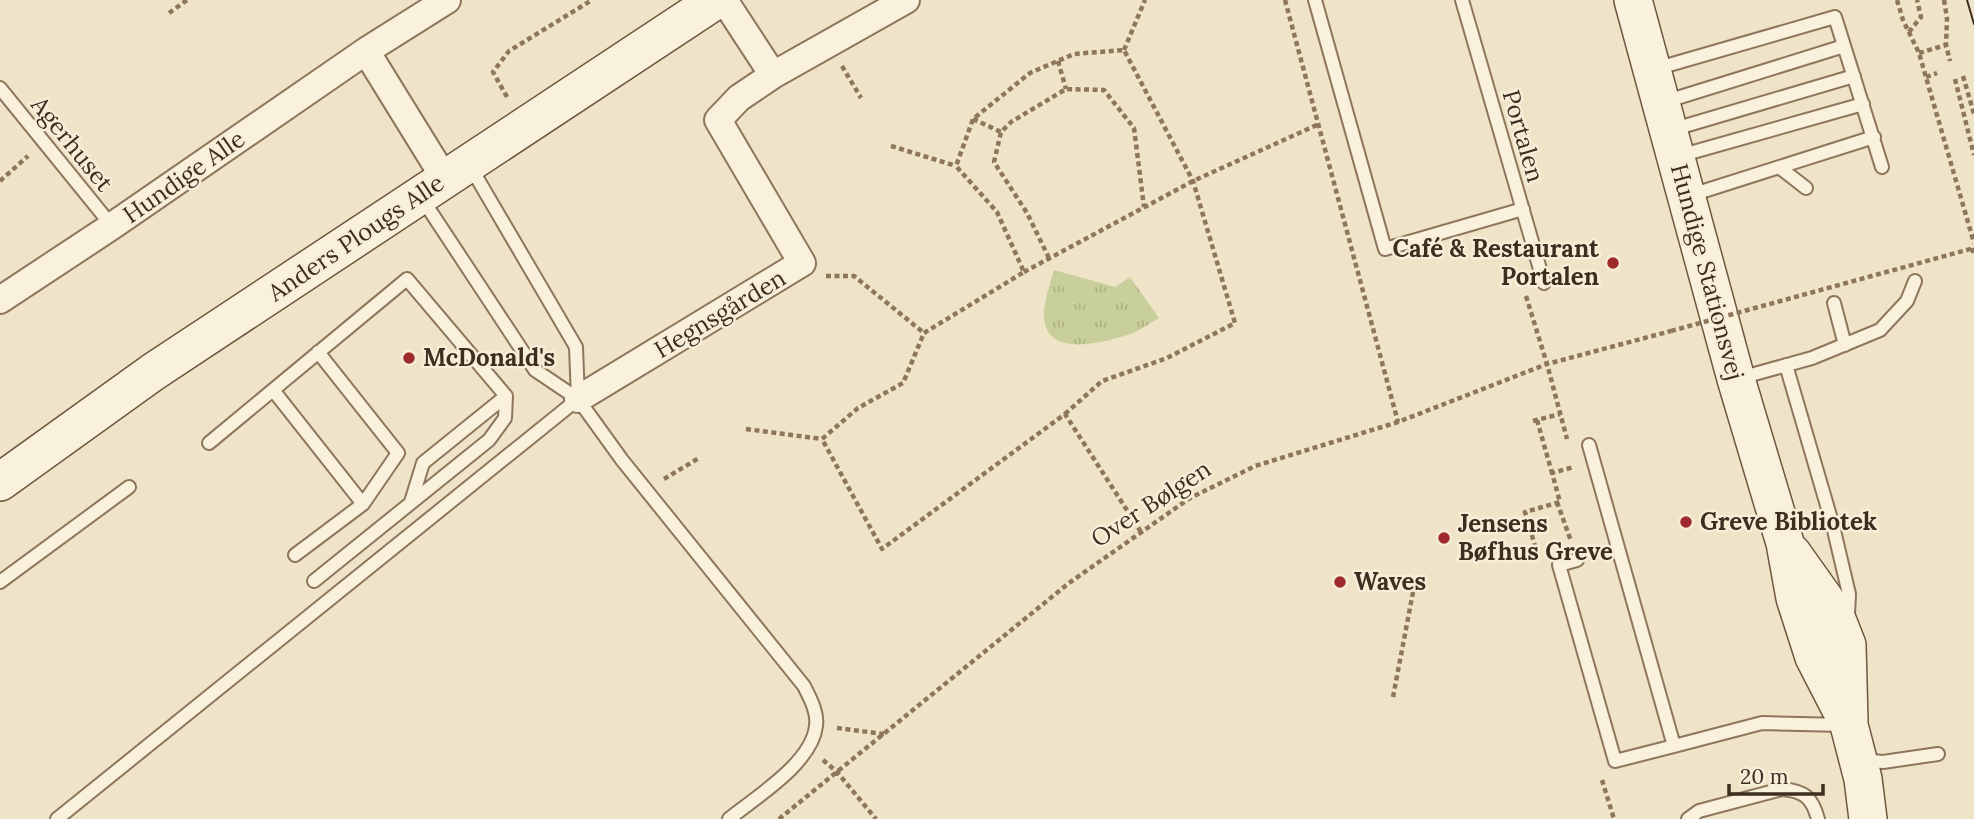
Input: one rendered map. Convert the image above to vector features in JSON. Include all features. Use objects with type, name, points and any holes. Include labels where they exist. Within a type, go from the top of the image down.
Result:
[{"type":"street","name":"Hundige Alle","points":[[0,300],[366,51],[447,0]]},
{"type":"street","name":"Anders Plougs Alle","points":[[0,482],[153,372],[716,0]]},
{"type":"street","points":[[724,0],[773,75]]},
{"type":"street","name":"Hegnsgården","points":[[578,399],[802,263],[718,120],[739,98],[773,75],[906,0]]},
{"type":"street","name":"Hundige Stationsvej","points":[[1633,0],[1736,379],[1785,543],[1795,598],[1814,657],[1849,725],[1868,819]]},
{"type":"street","points":[[366,51],[445,180]]},
{"type":"street","name":"Hundige Stationsvej","points":[[1785,543],[1834,612],[1847,645],[1849,725]]},
{"type":"lane","points":[[1315,0],[1385,249],[1523,209]]},
{"type":"lane","name":"Portalen","points":[[1462,0],[1544,283]]},
{"type":"lane","points":[[1663,116],[1835,17],[1882,167]]},
{"type":"lane","points":[[1663,116],[1844,46]]},
{"type":"lane","points":[[1663,116],[1854,76]]},
{"type":"lane","name":"Agerhuset","points":[[0,88],[112,226]]},
{"type":"lane","points":[[1663,116],[1863,104]]},
{"type":"lane","points":[[1686,197],[1874,137]]},
{"type":"lane","points":[[1779,167],[1806,188]]},
{"type":"lane","points":[[445,180],[576,347],[578,399]]},
{"type":"lane","points":[[445,180],[535,370],[578,399],[646,491],[804,686],[814,705],[816,726],[809,749],[793,766],[729,819]]},
{"type":"lane","points":[[209,443],[407,279],[506,396],[505,418],[489,439],[314,580]]},
{"type":"lane","points":[[1736,379],[1812,358],[1880,330],[1908,301],[1915,281]]},
{"type":"lane","points":[[1835,303],[1845,345]]},
{"type":"lane","points":[[295,555],[363,504],[398,453],[318,352]]},
{"type":"lane","points":[[1786,365],[1833,526],[1849,594],[1847,645]]},
{"type":"lane","points":[[273,390],[363,504]]},
{"type":"lane","points":[[411,503],[423,463],[506,396]]},
{"type":"lane","points":[[57,819],[578,399]]},
{"type":"lane","points":[[1589,445],[1674,747]]},
{"type":"lane","points":[[0,582],[129,487]]},
{"type":"lane","points":[[1576,556],[1559,565],[1615,761],[1762,723],[1849,725]]},
{"type":"lane","points":[[1858,760],[1883,762],[1938,754]]},
{"type":"lane","points":[[1688,819],[1699,811],[1782,789],[1805,795],[1813,802],[1818,819]]},
{"type":"path","points":[[170,13],[187,0]]},
{"type":"path","points":[[524,129],[493,72],[509,51],[592,0]]},
{"type":"path","points":[[1124,50],[1145,0]]},
{"type":"path","points":[[1285,0],[1398,422]]},
{"type":"path","points":[[1897,0],[1919,52],[1974,255]]},
{"type":"path","points":[[1909,32],[1921,17],[1917,0]]},
{"type":"path","points":[[1944,0],[1947,18],[1946,45],[1950,61]]},
{"type":"path","points":[[828,44],[862,99]]},
{"type":"path","points":[[1919,52],[1946,45]]},
{"type":"path","points":[[956,166],[973,119],[1030,73],[1074,54],[1124,50]]},
{"type":"path","points":[[822,439],[882,549],[1065,414],[1102,381],[1167,358],[1235,323],[1193,181],[1124,50]]},
{"type":"path","points":[[1058,61],[1066,89]]},
{"type":"path","points":[[1926,77],[1937,74]]},
{"type":"path","points":[[1964,76],[1974,114]]},
{"type":"path","points":[[1955,79],[1974,155]]},
{"type":"path","points":[[1049,258],[1027,213],[994,162],[1001,132],[1012,122],[1066,89],[1104,90],[1134,128],[1144,207]]},
{"type":"path","points":[[973,119],[1001,132]]},
{"type":"path","points":[[746,429],[822,439],[858,408],[903,383],[924,333],[1024,272],[1193,181],[1318,124]]},
{"type":"path","points":[[0,181],[44,142]]},
{"type":"path","points":[[891,146],[956,166],[997,212],[1024,272]]},
{"type":"path","name":"Over Bølgen","points":[[779,819],[1069,583],[1190,498],[1255,466],[1398,422],[1547,364],[1973,246]]},
{"type":"path","points":[[802,263],[824,276],[854,276],[924,333]]},
{"type":"path","points":[[1527,300],[1569,447]]},
{"type":"path","points":[[1065,414],[1141,533]]},
{"type":"path","points":[[1552,473],[1535,421],[1560,414]]},
{"type":"path","points":[[646,491],[699,458]]},
{"type":"path","points":[[1557,502],[1576,556]]},
{"type":"path","points":[[1393,697],[1414,587]]},
{"type":"path","points":[[816,726],[885,734]]},
{"type":"path","points":[[837,772],[876,819]]},
{"type":"green space","points":[[1054,270],[1115,287],[1130,277],[1159,318],[1131,334],[1107,341],[1079,344],[1055,339],[1048,331],[1044,318]]},
{"type":"tram line","points":[[1967,0],[1974,24]]},
{"type":"place","name":"Café & Restaurant Portalen","points":[[1613,263]]},
{"type":"place","name":"McDonald's","points":[[409,358]]},
{"type":"place","name":"Greve Bibliotek","points":[[1686,522]]},
{"type":"place","name":"Jensens Bøfhus Greve","points":[[1444,538]]},
{"type":"place","name":"Waves","points":[[1340,582]]}]
